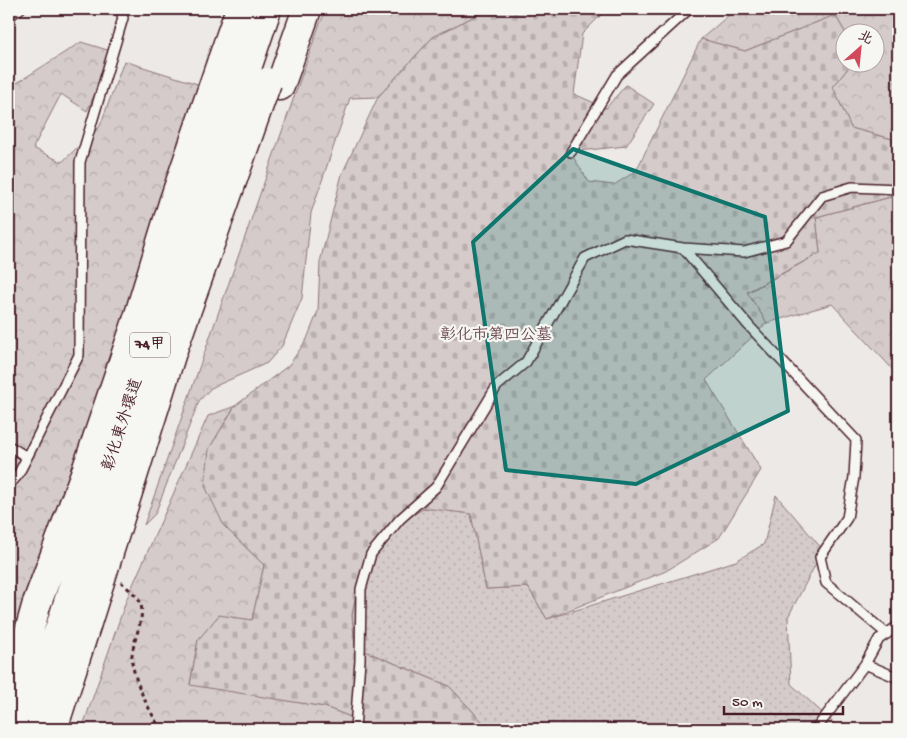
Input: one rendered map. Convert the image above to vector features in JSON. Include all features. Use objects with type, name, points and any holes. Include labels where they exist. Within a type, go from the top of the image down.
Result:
[{"type":"main road","name":"74甲","points":[[240,9],[253,76]]},
{"type":"main road","name":"彰化東外環道","points":[[52,729],[83,625],[172,352],[253,76],[267,9]]},
{"type":"main road","name":"彰化東外環道","points":[[253,76],[292,9]]},
{"type":"main road","name":"74甲","points":[[9,703],[36,603],[87,468],[134,330],[172,203],[253,76],[307,9]]},
{"type":"main road","name":"74甲","points":[[69,729],[83,625]]},
{"type":"main road","name":"彰化東外環道","points":[[25,729],[83,625]]},
{"type":"lane","points":[[9,16],[20,9]]},
{"type":"lane","points":[[9,485],[18,475],[79,355],[80,162],[123,18],[120,9]]},
{"type":"lane","points":[[570,152],[617,75],[689,9]]},
{"type":"lane","points":[[355,729],[360,660],[360,588],[370,554],[400,519],[436,487],[498,386],[526,362],[585,258],[625,239],[683,248],[744,252],[786,241],[822,196],[852,187],[898,189]]},
{"type":"lane","points":[[683,248],[749,326],[856,440],[854,477],[847,518],[820,557],[826,583],[887,634]]},
{"type":"lane","points":[[9,446],[27,457]]},
{"type":"lane","points":[[816,729],[865,664],[879,639],[898,626]]},
{"type":"lane","points":[[865,664],[898,678]]},
{"type":"highlighted area","points":[[573,149],[765,217],[788,411],[636,484],[506,470],[473,242]]},
{"type":"green space","points":[[327,9],[489,9],[433,37],[378,97],[350,98],[311,213],[302,298],[282,346],[267,363],[211,388],[199,401],[155,514],[144,525],[320,23]]},
{"type":"green space","name":"彰化市第四公墓","points":[[489,9],[607,9],[582,34],[574,94],[606,108],[626,85],[654,104],[626,146],[570,152],[589,182],[614,185],[636,171],[701,39],[745,51],[835,15],[839,22],[834,22],[834,72],[845,72],[833,87],[851,128],[892,139],[898,153],[898,195],[816,217],[820,253],[747,292],[767,323],[706,380],[761,470],[719,538],[666,571],[547,619],[528,587],[486,589],[471,514],[424,508],[395,527],[364,568],[358,583],[352,615],[355,647],[449,686],[489,729],[374,729],[351,717],[325,707],[190,685],[198,640],[219,615],[252,620],[264,565],[224,526],[205,486],[209,449],[235,406],[289,365],[307,339],[318,311],[320,262],[342,174],[378,97],[433,37]]},
{"type":"green space","points":[[736,9],[898,9],[898,153],[892,139],[851,128],[833,87],[845,72],[884,72],[884,22],[839,22],[835,15],[745,51],[701,39]]},
{"type":"green space","points":[[81,42],[114,52],[87,111],[61,94],[33,148],[62,162],[100,126],[124,61],[204,86],[9,681],[9,88]]},
{"type":"green space","points":[[898,195],[898,375],[832,304],[767,323],[747,293],[820,253],[816,217]]},
{"type":"green space","points":[[235,406],[209,449],[224,526],[264,565],[252,620],[219,616],[198,640],[190,684],[325,707],[351,717],[353,729],[82,729],[127,598],[208,416]]},
{"type":"green space","points":[[776,495],[823,550],[788,617],[791,684],[840,729],[489,729],[449,686],[355,647],[352,615],[358,583],[364,568],[383,539],[409,517],[424,508],[471,513],[486,589],[528,587],[547,619],[736,561],[764,544]]}]
